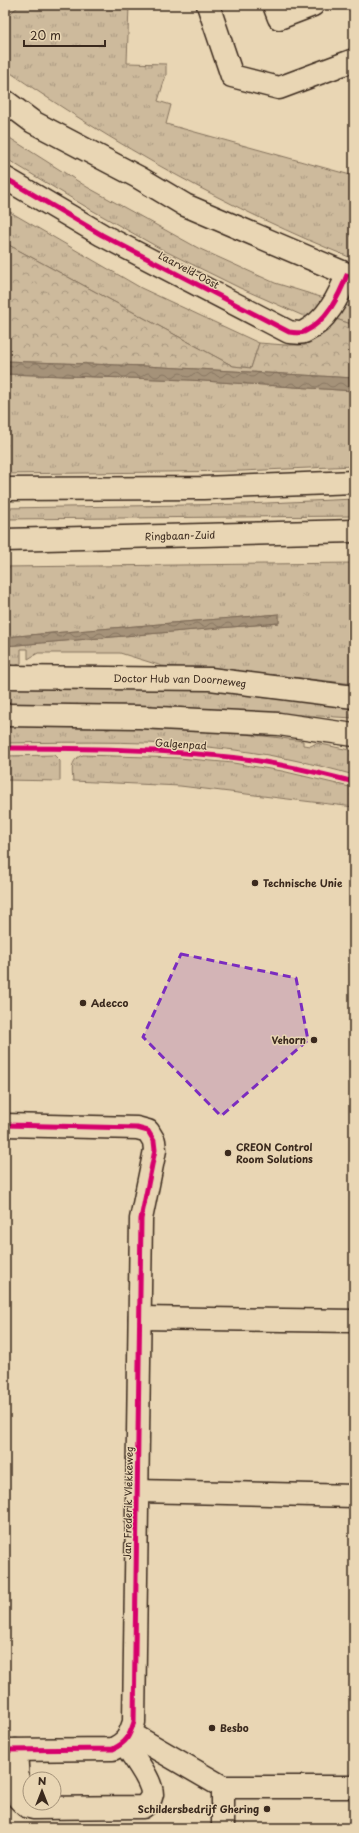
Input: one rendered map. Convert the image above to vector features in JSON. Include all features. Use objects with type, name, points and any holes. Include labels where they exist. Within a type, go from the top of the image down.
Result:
[{"type":"street","points":[[208,5],[232,76],[279,88],[354,60]]},
{"type":"street","points":[[274,5],[279,18],[313,5]]},
{"type":"street","name":"Laarveld-Oost","points":[[5,101],[33,122],[138,177],[185,205],[351,276],[342,288],[327,315],[303,332],[289,332],[102,235],[5,178]]},
{"type":"street","points":[[5,489],[203,488],[354,482]]},
{"type":"street","name":"Ringbaan-Zuid","points":[[5,540],[354,531]]},
{"type":"street","name":"Doctor Hub van Doorneweg","points":[[5,677],[210,679],[354,696]]},
{"type":"street","points":[[5,715],[139,716],[279,724],[354,735]]},
{"type":"street","name":"Jan Frederik Vlekkeweg","points":[[5,1125],[137,1128],[148,1131],[154,1141],[155,1150],[152,1172],[141,1219],[134,1722],[127,1738]]},
{"type":"street","points":[[140,1318],[354,1322]]},
{"type":"street","points":[[137,1492],[354,1496]]},
{"type":"street","points":[[127,1738],[149,1784],[152,1794],[149,1803],[143,1807],[34,1808],[26,1806],[20,1798],[11,1750],[113,1749],[127,1738]]},
{"type":"street","points":[[127,1738],[223,1787],[354,1787]]},
{"type":"street","points":[[223,1787],[224,1828]]},
{"type":"highlighted area","points":[[181,954],[296,978],[308,1040],[221,1116],[143,1037]]},
{"type":"green space","points":[[20,5],[129,5],[127,63],[166,64],[166,75],[158,101],[171,105],[166,124],[354,176],[354,259],[263,219],[174,174],[130,149],[46,97],[5,69],[5,18]]},
{"type":"green space","points":[[5,135],[87,187],[198,248],[275,283],[324,298],[319,310],[308,318],[240,288],[161,249],[88,208],[5,158]]},
{"type":"green space","points":[[5,209],[141,288],[259,343],[251,368],[233,366],[5,243]]},
{"type":"green space","points":[[5,243],[233,366],[251,368],[259,343],[305,345],[331,329],[327,327],[336,319],[354,325],[354,378],[145,366],[5,361]]},
{"type":"green space","points":[[345,305],[354,308],[354,325],[336,319]]},
{"type":"green space","points":[[5,374],[189,380],[354,391],[354,466],[242,471],[5,474]]},
{"type":"green space","points":[[354,499],[354,516],[5,519],[5,508],[246,504]]},
{"type":"green space","points":[[354,563],[354,684],[245,672],[162,666],[120,653],[38,653],[28,659],[28,649],[21,649],[21,663],[15,666],[5,663],[5,646],[279,623],[279,614],[5,637],[5,567]]},
{"type":"green space","points":[[130,685],[221,691],[354,706],[354,718],[231,711],[5,707],[5,686]]},
{"type":"green space","points":[[5,725],[106,726],[106,730],[120,726],[166,728],[234,733],[303,741],[303,745],[311,746],[316,743],[354,751],[354,775],[280,757],[206,747],[120,742],[5,743]]},
{"type":"green space","points":[[54,755],[60,761],[60,781],[5,780],[5,756]]},
{"type":"green space","points":[[83,755],[179,758],[233,763],[282,771],[354,788],[354,807],[180,786],[73,781],[72,769],[74,762]]},
{"type":"water","points":[[5,361],[145,366],[354,378],[354,391],[189,380],[5,374]]},
{"type":"water","points":[[279,614],[279,623],[5,646],[5,637]]},
{"type":"cycle path","points":[[5,178],[102,235],[289,332],[302,333],[326,315],[336,299],[347,275]]},
{"type":"cycle path","name":"Galgenpad","points":[[5,748],[122,750],[209,755],[282,765],[354,782]]},
{"type":"cycle path","points":[[5,1125],[137,1128],[148,1131],[154,1141],[155,1150],[141,1219],[134,1722],[131,1732],[127,1738],[113,1749],[5,1750]]},
{"type":"place","name":"Technische Unie","points":[[255,883]]},
{"type":"place","name":"Adecco","points":[[83,1003]]},
{"type":"place","name":"Vehorn","points":[[314,1040]]},
{"type":"place","name":"CREON Control Room Solutions","points":[[228,1153]]},
{"type":"place","name":"Besbo","points":[[212,1728]]},
{"type":"place","name":"Schildersbedrijf Ghering","points":[[267,1809]]}]
